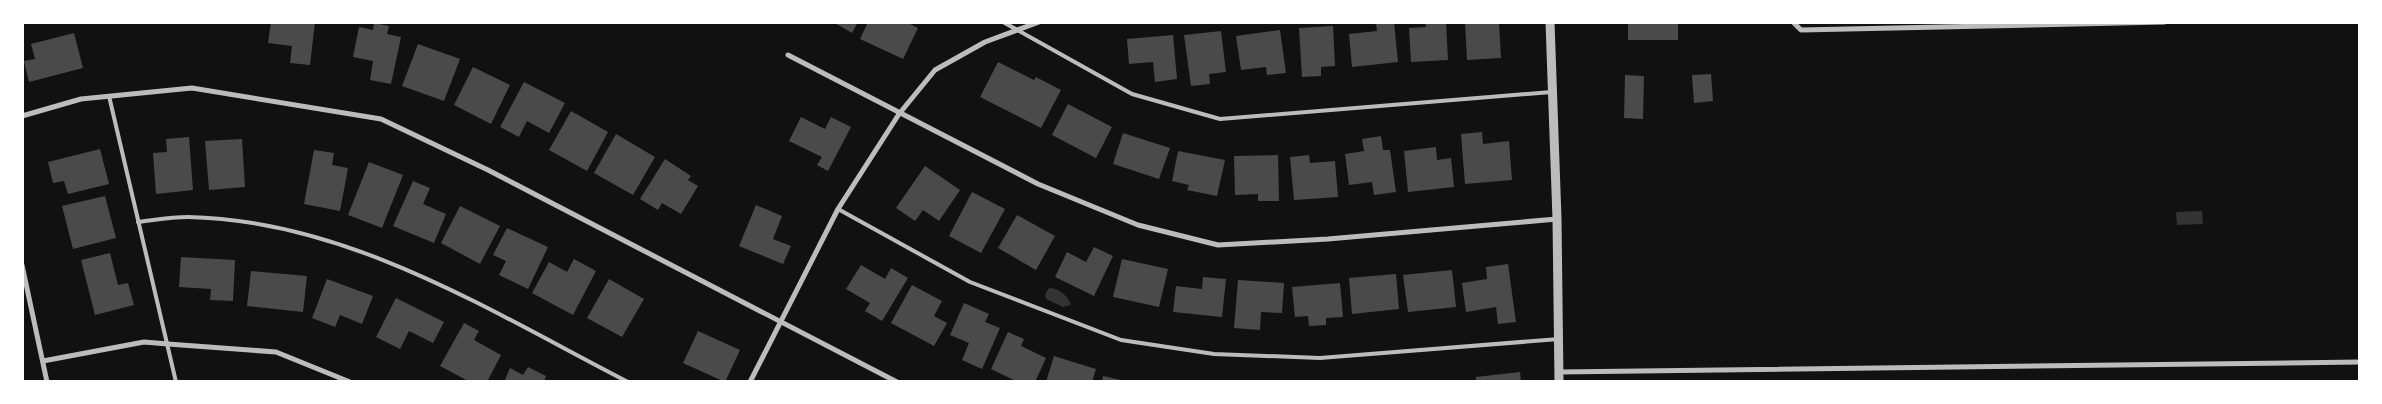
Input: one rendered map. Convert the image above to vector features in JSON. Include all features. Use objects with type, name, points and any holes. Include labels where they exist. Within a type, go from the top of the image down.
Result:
[{"type":"street","points":[[750,382],[838,209],[899,114],[935,70],[985,42],[1039,22]]},
{"type":"street","points":[[1550,22],[1557,218],[1559,377],[2360,362]]},
{"type":"street","points":[[1793,22],[1801,30],[2165,22]]},
{"type":"street","points":[[788,55],[899,114],[1038,184],[1138,225],[1218,246],[1338,238],[1557,218]]},
{"type":"street","points":[[22,116],[82,99],[192,88],[381,119],[488,170],[897,382]]},
{"type":"street","points":[[22,265],[47,382]]},
{"type":"street","points":[[43,361],[144,342],[276,352],[350,382]]},
{"type":"lane","points":[[1003,22],[1132,94],[1220,119],[1553,92]]},
{"type":"lane","points":[[109,96],[176,382]]},
{"type":"lane","points":[[838,209],[970,282],[1121,340],[1214,354],[1320,358],[1559,339]]},
{"type":"lane","points":[[138,222],[185,217],[218,219],[284,230],[358,250],[450,290],[628,382]]},
{"type":"shaded area","points":[[2202,211],[2203,224],[2177,225],[2176,212]]},
{"type":"shaded area","points":[[1049,288],[1063,293],[1071,305],[1063,307],[1046,299],[1045,294]]},
{"type":"building","points":[[271,22],[315,22],[310,65],[290,63],[292,46],[268,43]]},
{"type":"building","points":[[833,22],[858,22],[852,33]]},
{"type":"building","points":[[868,22],[906,22],[918,28],[903,59],[860,39]]},
{"type":"building","points":[[1394,22],[1398,62],[1352,67],[1349,34],[1377,31],[1376,23]]},
{"type":"building","points":[[1425,22],[1446,22],[1448,60],[1411,62],[1409,28],[1426,27]]},
{"type":"building","points":[[1465,22],[1499,22],[1501,58],[1467,60]]},
{"type":"building","points":[[1628,22],[1678,22],[1678,40],[1628,40]]},
{"type":"building","points":[[374,23],[389,26],[387,34],[401,37],[391,84],[370,80],[373,61],[353,57],[359,27],[373,30]]},
{"type":"building","points":[[1333,26],[1335,66],[1321,67],[1321,76],[1302,77],[1299,28]]},
{"type":"building","points":[[1280,30],[1286,73],[1267,75],[1266,67],[1241,70],[1236,36]]},
{"type":"building","points":[[1221,31],[1226,72],[1209,74],[1210,84],[1191,86],[1184,35]]},
{"type":"building","points":[[74,33],[83,68],[29,82],[24,61],[35,59],[31,44]]},
{"type":"building","points":[[1173,35],[1177,79],[1155,82],[1153,62],[1129,64],[1127,39]]},
{"type":"building","points":[[418,44],[460,59],[444,101],[402,86]]},
{"type":"building","points":[[998,62],[1034,80],[1036,77],[1061,90],[1041,128],[980,97]]},
{"type":"building","points":[[473,67],[510,85],[491,124],[454,105]]},
{"type":"building","points":[[1711,74],[1713,101],[1694,103],[1692,75]]},
{"type":"building","points":[[1625,75],[1644,76],[1643,119],[1624,118]]},
{"type":"building","points":[[524,82],[565,103],[549,133],[527,121],[519,137],[500,127]]},
{"type":"building","points":[[1068,104],[1112,127],[1096,158],[1052,135]]},
{"type":"building","points":[[571,111],[608,132],[587,171],[549,150]]},
{"type":"building","points":[[801,117],[825,129],[831,117],[851,127],[828,171],[817,165],[822,157],[789,141]]},
{"type":"building","points":[[1482,132],[1483,144],[1509,141],[1512,180],[1465,184],[1461,134]]},
{"type":"building","points":[[1123,133],[1170,148],[1159,179],[1113,164]]},
{"type":"building","points":[[616,134],[655,157],[633,195],[594,173]]},
{"type":"building","points":[[1381,136],[1383,150],[1390,150],[1396,192],[1374,195],[1372,182],[1349,185],[1345,154],[1364,151],[1362,139]]},
{"type":"building","points":[[189,137],[193,190],[156,194],[153,153],[167,152],[166,139]]},
{"type":"building","points":[[242,139],[245,187],[209,190],[205,141]]},
{"type":"building","points":[[1436,147],[1437,160],[1451,158],[1454,187],[1408,192],[1404,151]]},
{"type":"building","points":[[100,149],[109,184],[68,194],[64,181],[53,183],[48,162]]},
{"type":"building","points":[[314,150],[334,153],[332,165],[348,168],[340,211],[304,204]]},
{"type":"building","points":[[1178,151],[1225,160],[1217,196],[1187,190],[1189,185],[1172,181]]},
{"type":"building","points":[[1278,155],[1279,201],[1258,201],[1258,194],[1235,195],[1234,156]]},
{"type":"building","points":[[1309,155],[1310,163],[1335,161],[1338,197],[1294,200],[1290,157]]},
{"type":"building","points":[[665,159],[691,176],[688,180],[698,186],[681,214],[662,203],[658,210],[640,199]]},
{"type":"building","points":[[369,162],[403,175],[382,228],[348,215]]},
{"type":"building","points":[[925,166],[960,190],[939,221],[923,210],[915,221],[896,208]]},
{"type":"building","points":[[413,181],[430,188],[423,204],[446,214],[434,243],[393,226]]},
{"type":"building","points":[[972,192],[1005,209],[981,253],[949,236]]},
{"type":"building","points":[[105,196],[116,238],[73,249],[62,206]]},
{"type":"building","points":[[756,205],[782,216],[773,239],[791,246],[783,264],[739,246]]},
{"type":"building","points":[[460,206],[500,226],[480,264],[441,243]]},
{"type":"building","points":[[1017,215],[1055,236],[1036,270],[998,248]]},
{"type":"building","points":[[507,228],[548,247],[528,289],[499,275],[506,261],[493,255]]},
{"type":"building","points":[[1094,247],[1113,256],[1094,296],[1055,277],[1067,252],[1086,262]]},
{"type":"building","points":[[110,253],[118,285],[128,283],[134,305],[95,315],[81,260]]},
{"type":"building","points":[[181,257],[235,260],[233,301],[210,300],[211,289],[179,287]]},
{"type":"building","points":[[574,259],[596,271],[573,315],[532,293],[549,262],[567,272]]},
{"type":"building","points":[[1122,259],[1168,269],[1159,307],[1113,297]]},
{"type":"building","points":[[1508,264],[1516,322],[1498,324],[1496,307],[1466,312],[1462,283],[1487,279],[1486,267]]},
{"type":"building","points":[[861,265],[885,279],[891,268],[908,278],[882,321],[865,311],[870,303],[846,289]]},
{"type":"building","points":[[1452,270],[1456,307],[1408,312],[1403,275]]},
{"type":"building","points":[[251,271],[307,276],[303,312],[247,306]]},
{"type":"building","points":[[1396,274],[1399,309],[1352,314],[1349,278]]},
{"type":"building","points":[[1203,277],[1226,279],[1222,317],[1173,312],[1176,286],[1202,289]]},
{"type":"building","points":[[327,279],[373,296],[362,324],[340,315],[335,327],[312,318]]},
{"type":"building","points":[[609,279],[644,299],[622,337],[587,318]]},
{"type":"building","points":[[1238,280],[1284,283],[1282,313],[1261,312],[1260,330],[1234,328]]},
{"type":"building","points":[[1340,283],[1343,317],[1326,318],[1326,325],[1309,326],[1308,316],[1295,317],[1292,287]]},
{"type":"building","points":[[912,285],[942,301],[934,316],[947,323],[934,346],[891,323]]},
{"type":"building","points":[[396,298],[444,322],[433,343],[409,331],[400,349],[376,337]]},
{"type":"building","points":[[964,303],[989,314],[985,322],[1000,328],[982,369],[962,360],[969,343],[950,335]]},
{"type":"building","points":[[464,323],[479,331],[474,340],[501,355],[487,382],[470,382],[440,366]]},
{"type":"building","points":[[698,331],[740,350],[725,382],[683,363]]},
{"type":"building","points":[[1008,332],[1024,339],[1021,346],[1046,358],[1035,382],[1018,382],[991,369]]},
{"type":"building","points":[[1054,356],[1096,369],[1092,382],[1046,382]]},
{"type":"building","points":[[528,367],[546,376],[544,382],[504,382],[510,368],[523,375]]},
{"type":"building","points":[[1520,372],[1521,382],[1476,382],[1476,377]]},
{"type":"building","points":[[1103,376],[1125,381],[1125,382],[1102,382]]}]
